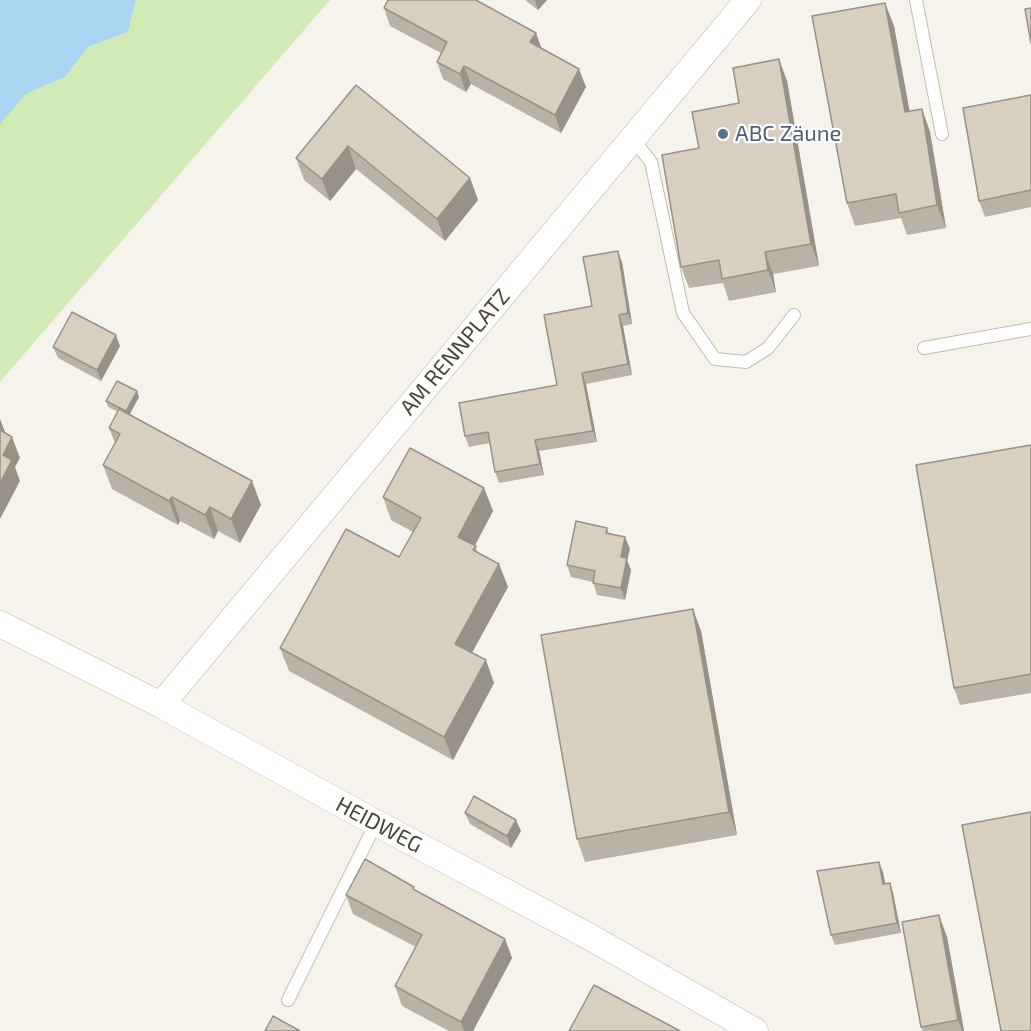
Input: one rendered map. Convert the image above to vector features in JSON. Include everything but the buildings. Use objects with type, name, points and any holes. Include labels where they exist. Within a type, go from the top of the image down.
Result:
[{"type":"street","name":"AM RENNPLATZ","points":[[161,705],[748,0]]},
{"type":"street","name":"HEIDWEG","points":[[0,624],[161,705],[590,937],[755,1031]]},
{"type":"lane","points":[[916,0],[942,134]]},
{"type":"lane","points":[[633,139],[651,162],[683,313],[715,359],[746,362],[768,348],[794,315]]},
{"type":"lane","points":[[924,348],[1031,330]]},
{"type":"lane","points":[[288,1000],[376,823]]},
{"type":"green space","points":[[136,0],[330,0],[0,382],[0,123],[26,94],[65,77],[88,47],[128,32]]},
{"type":"water","points":[[0,0],[136,0],[128,32],[88,47],[65,77],[26,94],[0,124]]},
{"type":"place","name":"ABC Zäune","points":[[723,134]]}]
